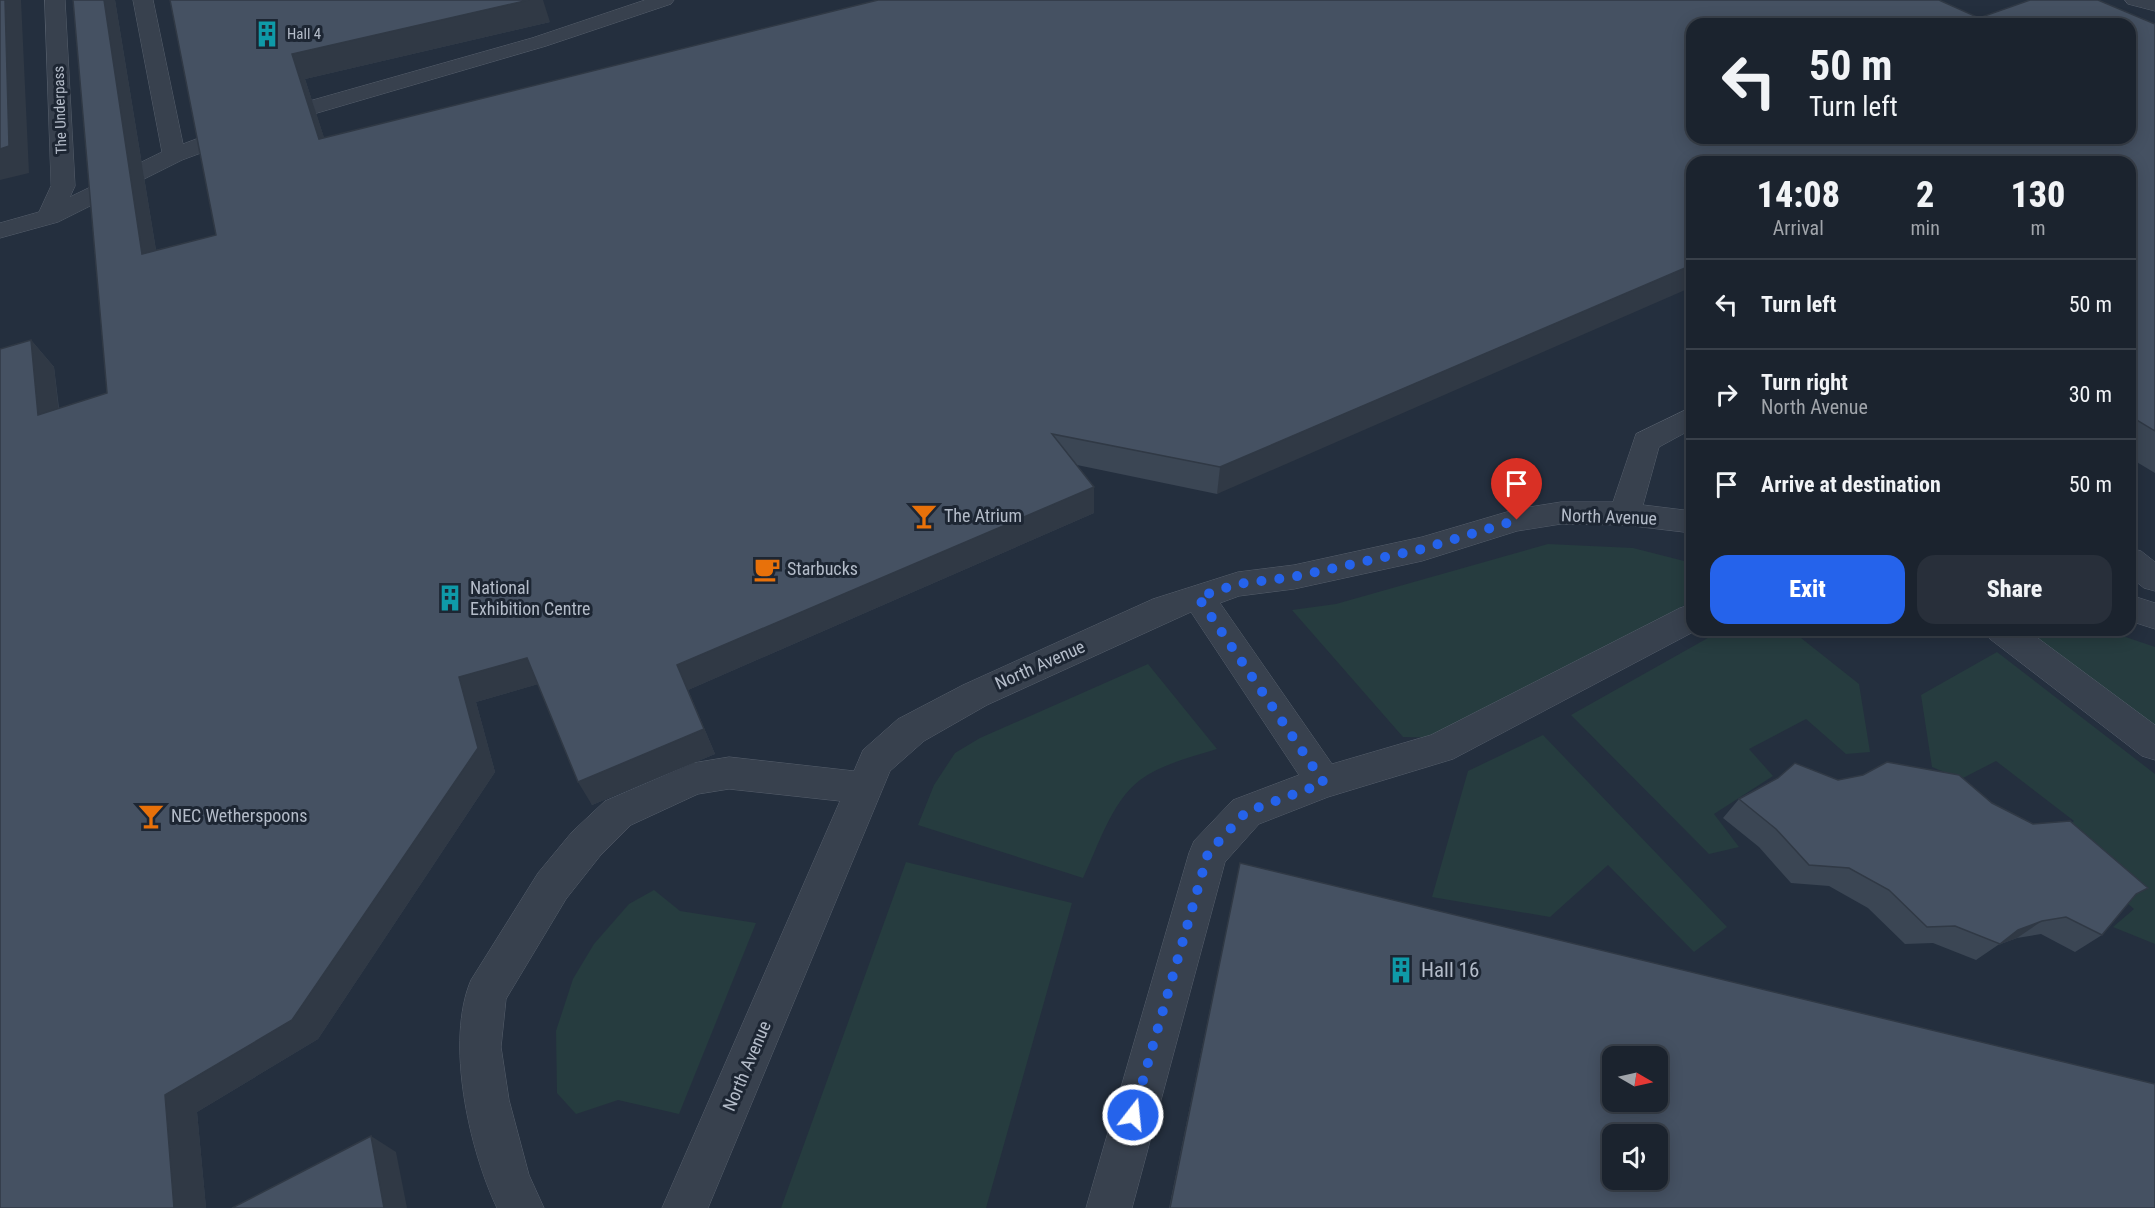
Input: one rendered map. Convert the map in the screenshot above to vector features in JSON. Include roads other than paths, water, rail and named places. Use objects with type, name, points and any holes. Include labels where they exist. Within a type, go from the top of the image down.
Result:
[{"type":"street","name":"The Underpass","points":[[49,216],[63,186],[55,0]]},
{"type":"street","points":[[143,0],[174,154]]},
{"type":"street","points":[[0,231],[49,216],[174,154],[268,120],[538,42],[664,0]]},
{"type":"street","points":[[2135,0],[2155,5]]},
{"type":"street","points":[[1625,514],[1646,441],[1686,420]]},
{"type":"street","name":"North Avenue","points":[[685,1208],[876,761],[911,730],[975,695],[1165,608],[1238,584],[1293,577],[1422,549],[1517,520],[1561,513],[1625,514],[1686,521]]},
{"type":"street","points":[[2136,565],[2155,579]]},
{"type":"street","points":[[1198,597],[1324,783]]},
{"type":"street","points":[[2136,610],[2155,616]]},
{"type":"street","points":[[1109,1208],[1133,1115],[1208,853],[1246,812],[1324,783],[1440,748],[1686,619]]},
{"type":"street","points":[[2010,636],[2155,745]]},
{"type":"street","points":[[521,1208],[508,1181],[487,1100],[480,1047],[486,994],[552,886],[586,844],[618,813],[693,779],[729,773],[865,788]]},
{"type":"place","name":"Hall 4","points":[[267,34]]},
{"type":"place","name":"The Atrium","points":[[924,516]]},
{"type":"place","name":"Starbucks","points":[[767,569]]},
{"type":"place","name":"National Exhibition Centre","points":[[450,598]]},
{"type":"place","name":"NEC Wetherspoons","points":[[151,816]]},
{"type":"place","name":"Hall 16","points":[[1401,970]]}]
